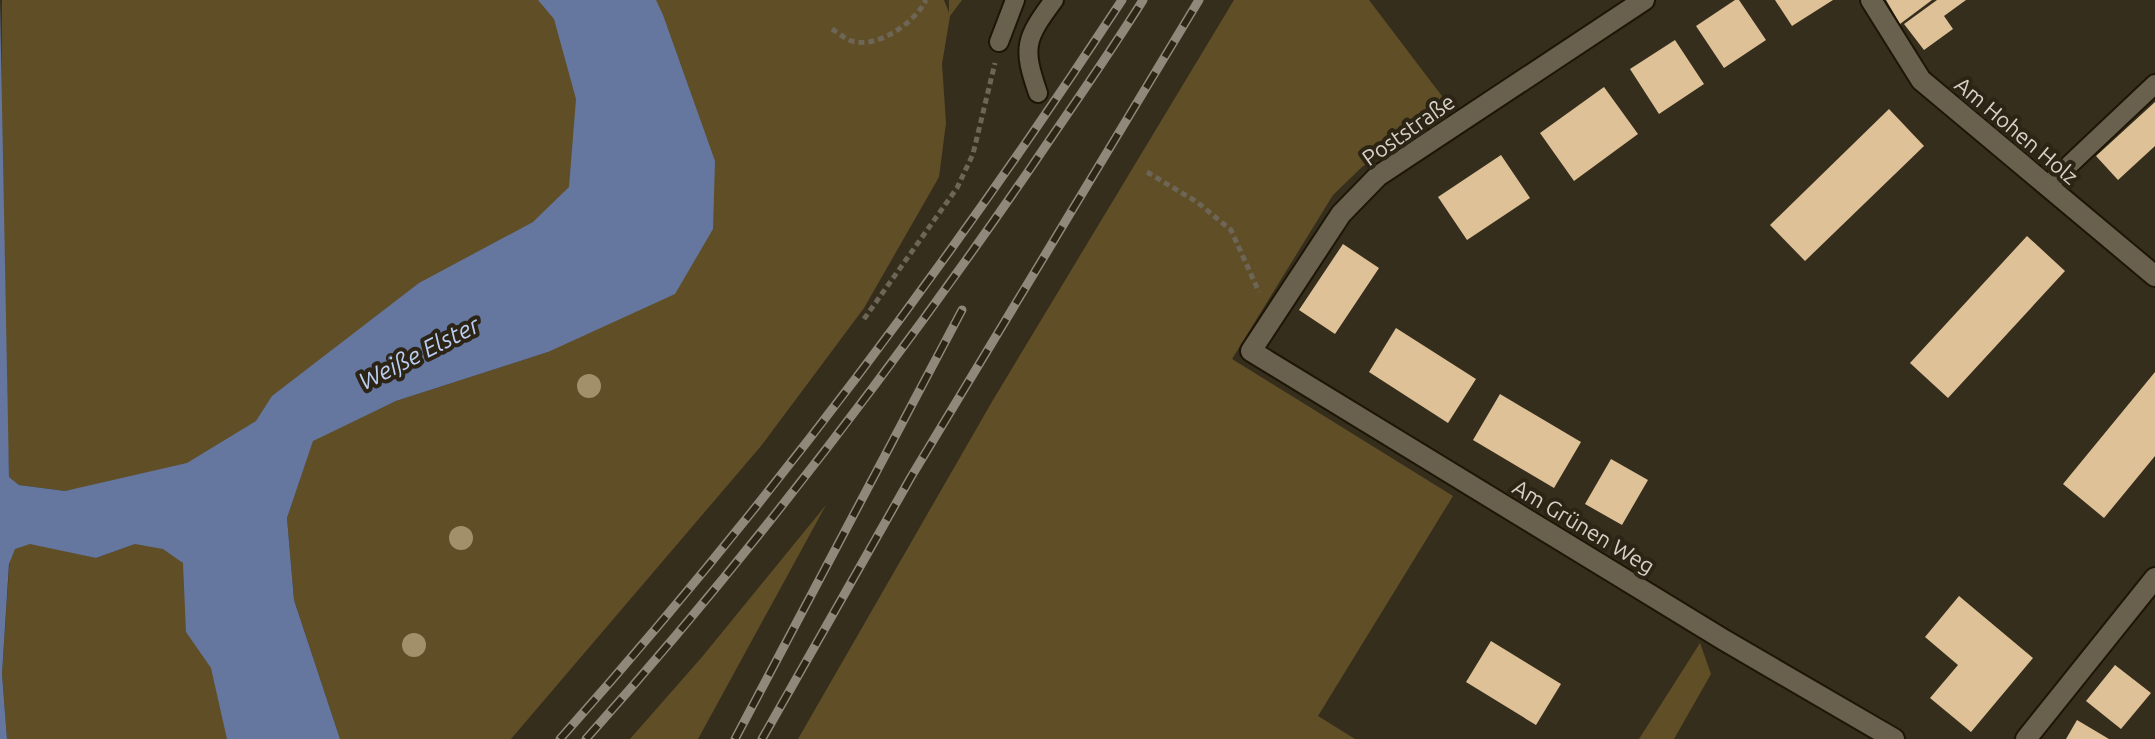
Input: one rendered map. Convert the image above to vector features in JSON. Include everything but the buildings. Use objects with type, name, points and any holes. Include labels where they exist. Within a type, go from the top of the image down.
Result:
[{"type":"street","name":"Poststraße","points":[[1251,351],[1341,214],[1378,176],[1644,0]]},
{"type":"street","name":"Am Hohen Holz","points":[[1871,0],[1921,80],[2155,276]]},
{"type":"street","name":"Am Grünen Weg","points":[[1251,351],[1724,640],[1894,739]]},
{"type":"street","points":[[2026,739],[2155,578]]},
{"type":"lane","points":[[999,42],[1015,0]]},
{"type":"lane","points":[[1038,93],[1026,52],[1035,25],[1054,0]]},
{"type":"lane","points":[[2047,186],[2155,84]]},
{"type":"path","points":[[832,29],[851,41],[874,40],[901,29],[926,0]]},
{"type":"path","points":[[864,319],[957,188],[973,154],[999,42]]},
{"type":"path","points":[[1147,172],[1197,202],[1231,230],[1257,289],[1279,310]]},
{"type":"shaded area","points":[[2,0],[542,0],[588,69],[576,192],[253,427],[189,468],[65,491],[19,485],[9,477],[0,233]]},
{"type":"shaded area","points":[[648,0],[944,0],[949,13],[949,0],[962,0],[950,16],[942,64],[946,123],[939,177],[864,308],[761,446],[511,739],[340,739],[294,600],[287,518],[313,440],[396,401],[548,352]]},
{"type":"shaded area","points":[[1234,0],[1369,0],[1451,108],[1362,167],[1333,195],[1232,359],[1453,496],[1318,716],[1355,739],[798,739],[993,400]]},
{"type":"shaded area","points":[[826,505],[698,739],[630,739],[702,657]]},
{"type":"shaded area","points":[[22,541],[96,558],[135,544],[166,543],[183,563],[247,739],[7,739],[2,674],[10,554]]},
{"type":"shaded area","points":[[1700,643],[1711,674],[1674,739],[1639,739]]},
{"type":"water","name":"Weiße Elster","points":[[0,0],[9,477],[19,485],[65,491],[187,463],[256,421],[272,396],[419,283],[533,222],[569,187],[576,99],[554,19],[538,0],[656,0],[663,15],[715,161],[713,229],[675,294],[548,352],[396,401],[313,441],[287,518],[294,600],[340,739],[227,739],[211,668],[186,632],[183,563],[163,549],[135,544],[96,558],[30,544],[15,549],[9,564],[2,674],[7,739],[0,739]]},
{"type":"railway","points":[[560,739],[711,562],[854,380],[924,287],[1122,0]]},
{"type":"railway","points":[[586,739],[705,601],[873,387],[1032,166],[1143,0]]},
{"type":"railway","points":[[762,739],[911,477],[1199,0]]},
{"type":"railway","points":[[735,739],[962,310]]}]
